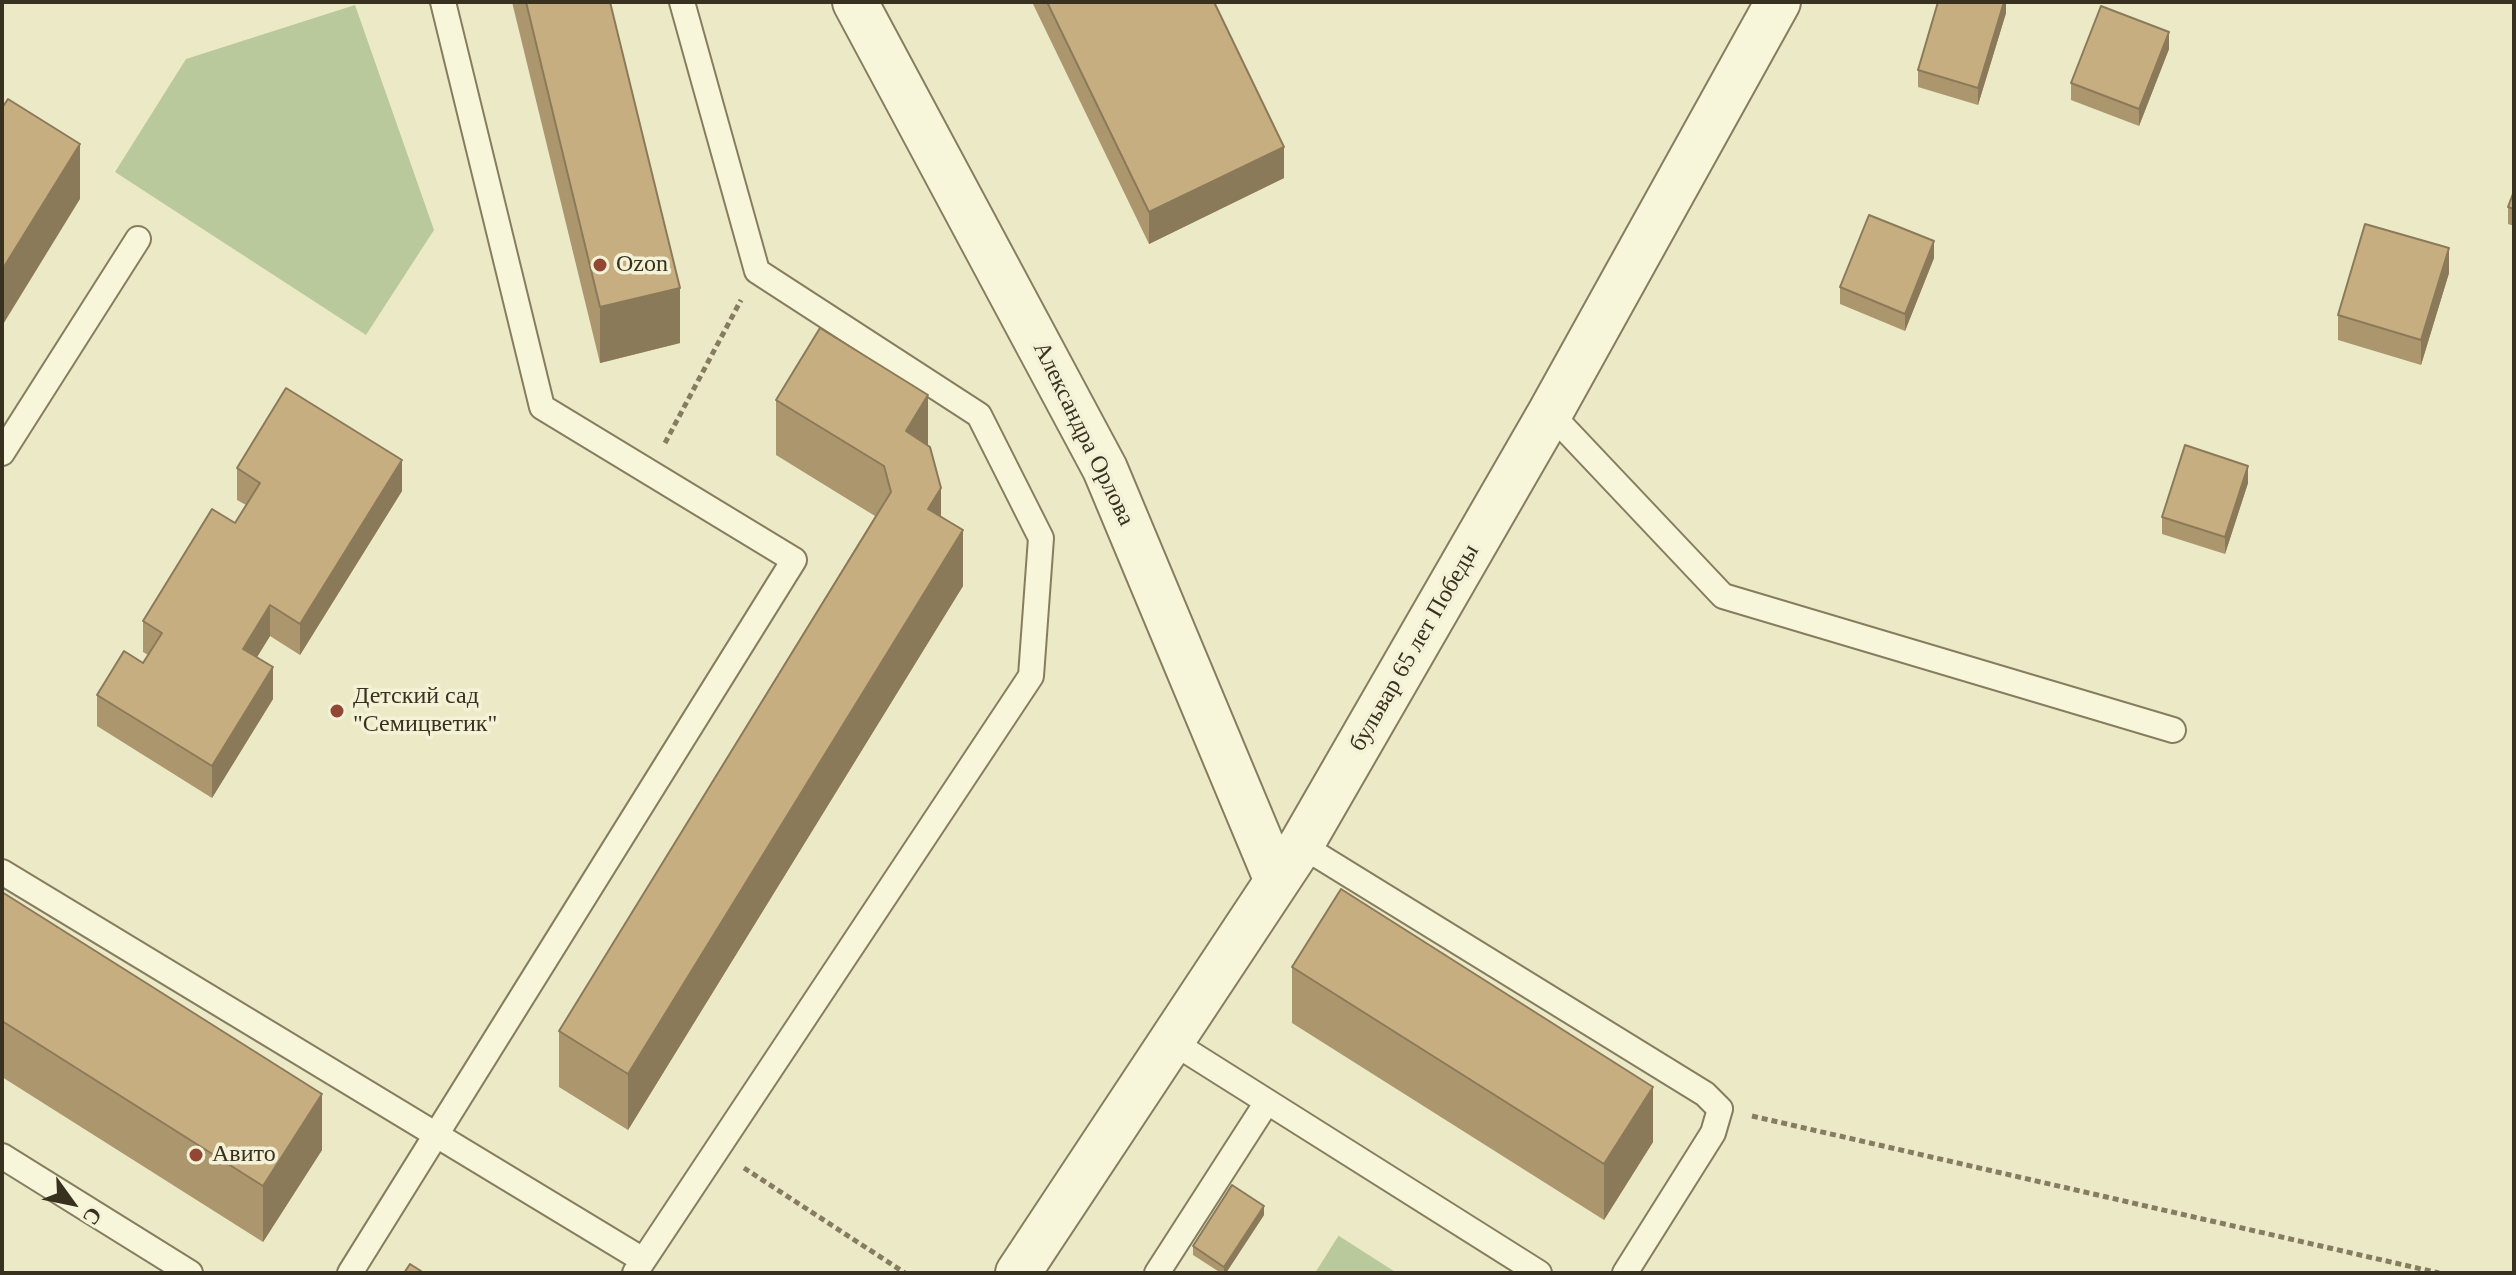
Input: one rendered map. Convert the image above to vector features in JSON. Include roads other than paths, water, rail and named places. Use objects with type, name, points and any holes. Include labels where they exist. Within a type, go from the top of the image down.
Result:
[{"type":"street","name":"Александра Орлова","points":[[855,2],[1105,469],[1277,881]]},
{"type":"street","name":"бульвар 65 лет Победы","points":[[1018,1273],[1301,845],[1550,413],[1778,2]]},
{"type":"lane","points":[[350,1273],[794,560],[542,407],[443,2]]},
{"type":"lane","points":[[2,872],[436,1135],[639,1266],[1031,676],[1041,538],[979,415],[757,271],[682,2]]},
{"type":"lane","points":[[2,453],[138,239]]},
{"type":"lane","points":[[1550,413],[1723,596],[2173,730]]},
{"type":"lane","points":[[1301,845],[1705,1094],[1720,1109],[1713,1133],[1625,1273]]},
{"type":"lane","points":[[1171,1041],[1539,1273]]},
{"type":"lane","points":[[1157,1273],[1267,1102]]},
{"type":"lane","points":[[2,1156],[190,1273]]},
{"type":"place","name":"Ozon","points":[[600,265]]},
{"type":"place","name":"Детский сад \"Семицветик\"","points":[[337,711]]},
{"type":"place","name":"Авито","points":[[196,1155]]}]
